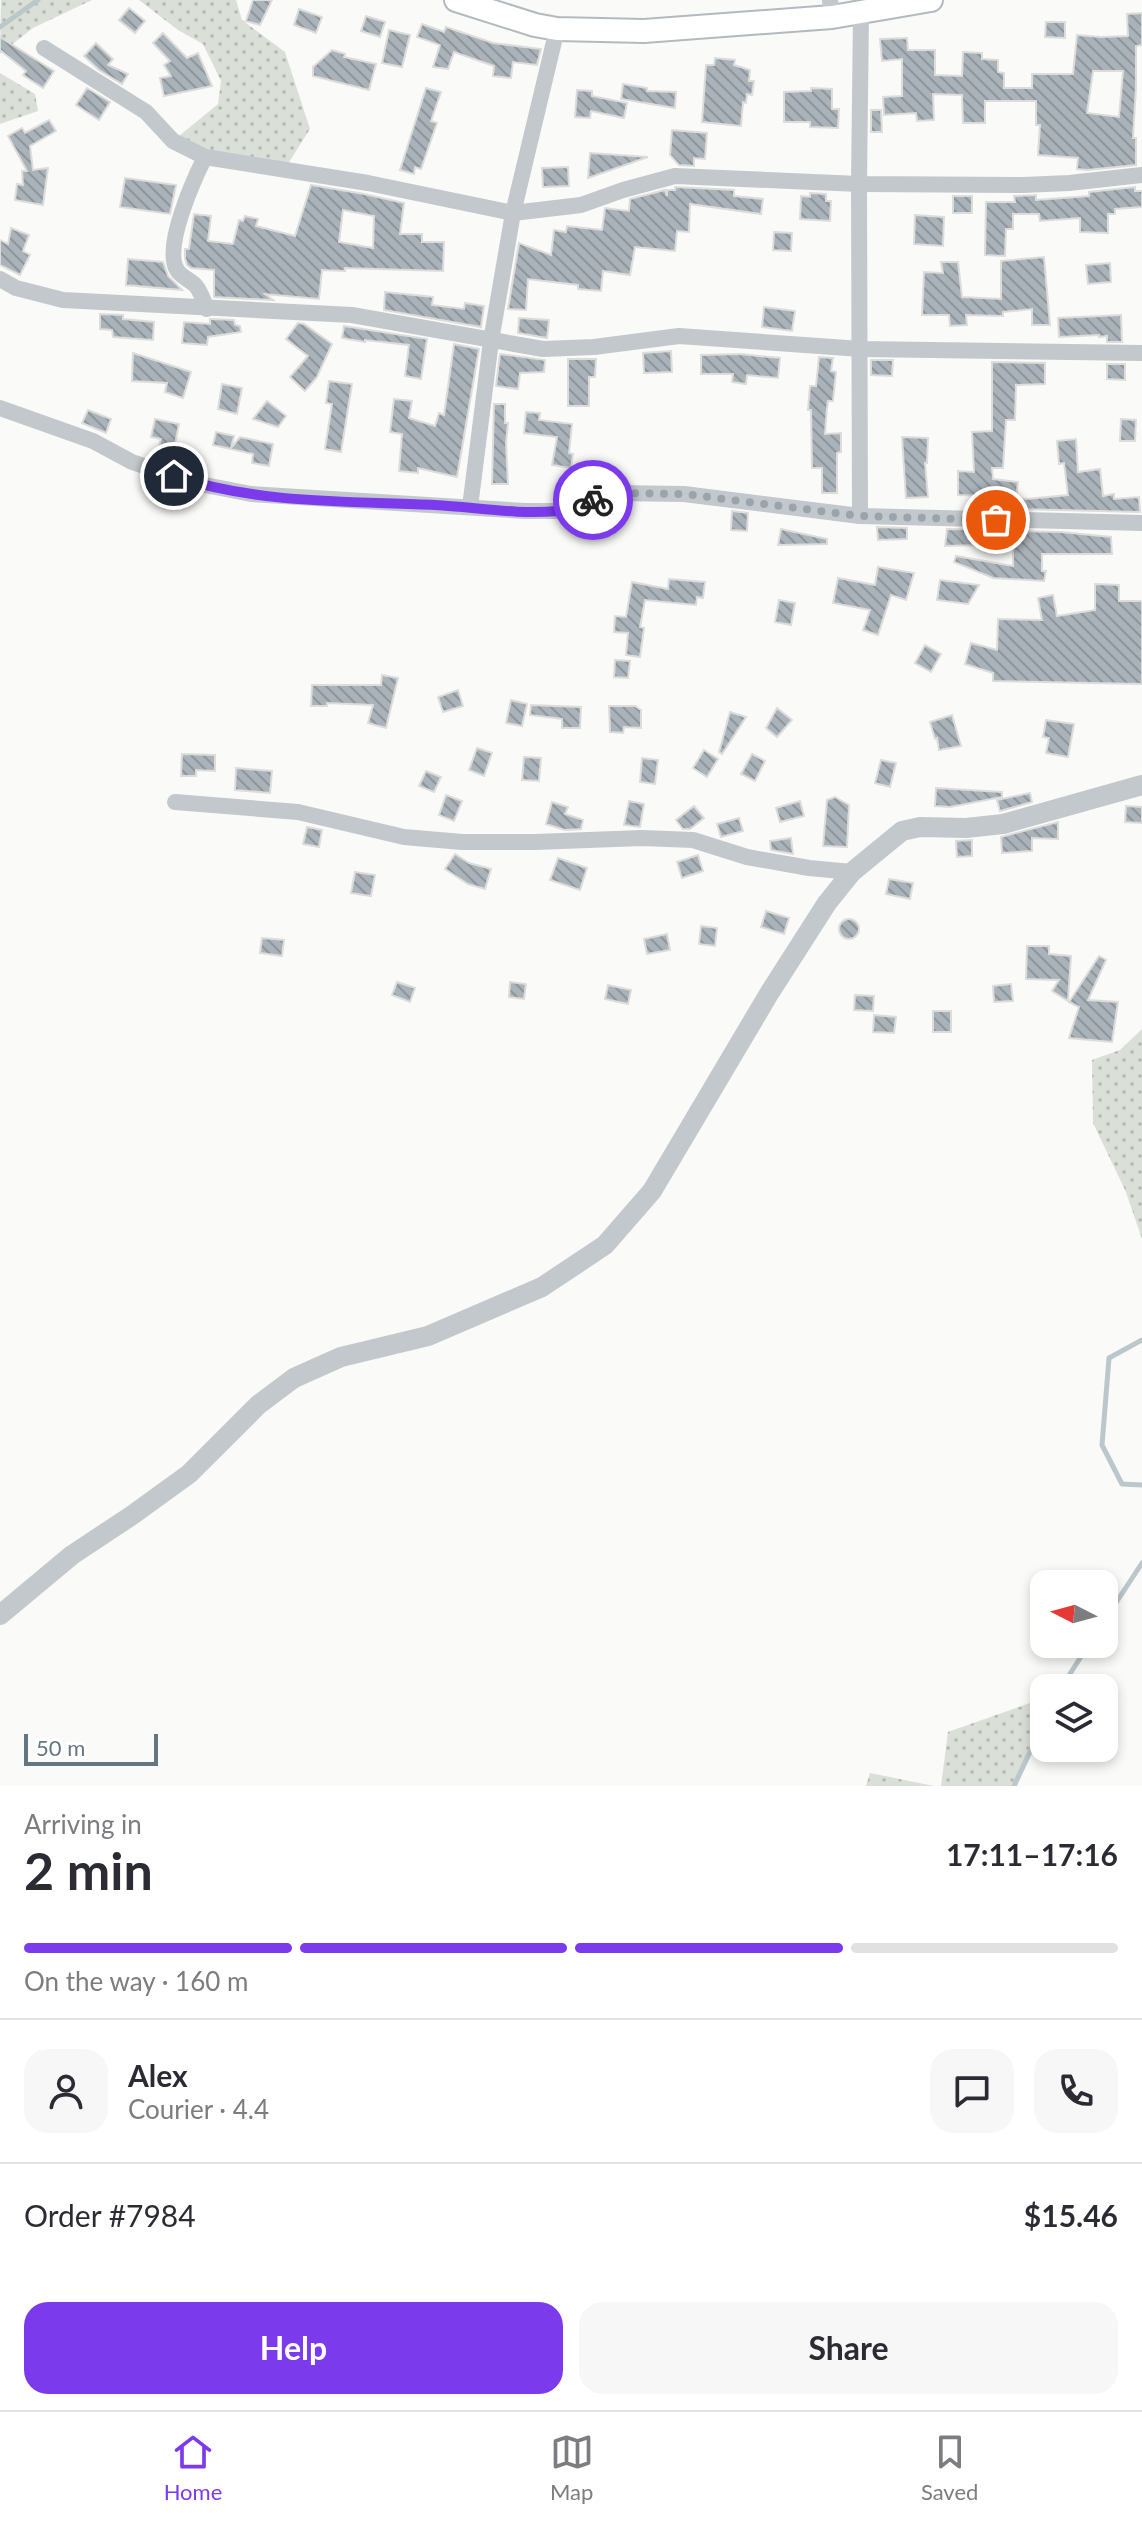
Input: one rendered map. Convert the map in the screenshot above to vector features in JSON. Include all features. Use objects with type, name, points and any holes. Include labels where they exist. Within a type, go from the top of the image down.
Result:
[{"type":"main road","points":[[456,0],[557,29],[644,31],[831,8],[861,13],[931,0]]},
{"type":"street","points":[[860,516],[861,13]]},
{"type":"street","points":[[470,507],[491,341],[513,213],[557,29]]},
{"type":"street","points":[[44,48],[146,112],[173,141],[205,157],[368,183],[513,213],[581,205],[675,176],[859,184],[1023,185],[1142,175]]},
{"type":"street","points":[[205,157],[186,195],[174,244],[174,258],[177,270],[197,287],[207,309]]},
{"type":"street","points":[[0,279],[16,288],[63,300],[352,315],[543,349],[594,347],[679,336],[861,349],[1142,353]]},
{"type":"street","points":[[0,408],[93,441],[132,462],[195,483],[251,494],[525,511],[560,511],[616,493],[684,494],[860,516],[1142,523]]},
{"type":"street","points":[[0,1615],[72,1555],[189,1474],[258,1405],[294,1378],[341,1357],[428,1336],[542,1287],[605,1245],[652,1191],[770,992],[827,903],[852,872],[902,831],[920,827],[966,828],[1003,824],[1142,785]]},
{"type":"street","points":[[175,802],[298,812],[404,837],[462,842],[642,838],[693,840],[747,857],[852,872]]},
{"type":"shaded area","points":[[1,0],[92,0],[33,28],[0,54]]},
{"type":"shaded area","points":[[139,0],[236,0],[242,20],[285,52],[310,129],[284,170],[173,141],[218,104],[221,81],[203,44],[178,30]]},
{"type":"shaded area","points":[[0,73],[35,94],[38,111],[0,124]]},
{"type":"shaded area","points":[[1142,1029],[1142,1239],[1126,1192],[1093,1123],[1092,1060],[1120,1050]]},
{"type":"shaded area","points":[[1030,1703],[1030,1752],[1014,1786],[941,1786],[948,1732]]},
{"type":"shaded area","points":[[870,1773],[934,1786],[866,1786]]},
{"type":"building","points":[[253,0],[272,0],[260,25],[246,21]]},
{"type":"building","points":[[129,8],[145,21],[135,33],[119,20]]},
{"type":"building","points":[[299,9],[322,17],[316,33],[294,25]]},
{"type":"building","points":[[1142,13],[1142,45],[1136,46],[1133,138],[1136,138],[1136,165],[1077,169],[1078,158],[1038,155],[1040,125],[1036,125],[1036,101],[985,101],[985,123],[963,123],[962,95],[933,94],[934,120],[917,121],[916,113],[884,115],[883,97],[902,96],[902,59],[882,61],[880,39],[907,38],[908,50],[935,50],[935,75],[962,76],[963,52],[982,53],[982,59],[998,60],[998,72],[1004,73],[1004,88],[1032,88],[1032,74],[1073,74],[1077,35],[1128,36],[1127,14]],"holes":[[[1093,71],[1123,71],[1119,117],[1087,113]]]},
{"type":"building","points":[[366,16],[385,22],[380,37],[361,31]]},
{"type":"building","points":[[1046,22],[1065,22],[1065,38],[1045,37]]},
{"type":"building","points":[[422,24],[444,32],[446,27],[493,43],[541,49],[537,65],[513,62],[511,78],[493,76],[494,66],[454,52],[448,69],[433,67],[440,45],[417,37]]},
{"type":"building","points":[[389,30],[410,35],[402,67],[382,63]]},
{"type":"building","points":[[163,33],[187,58],[198,53],[212,86],[164,96],[160,78],[171,76],[164,65],[170,61],[153,43]]},
{"type":"building","points":[[0,37],[54,71],[43,88],[23,75],[26,71],[0,50]]},
{"type":"building","points":[[96,43],[113,59],[108,65],[128,74],[122,84],[84,56]]},
{"type":"building","points":[[332,50],[345,54],[344,57],[376,64],[369,90],[313,76],[313,67]]},
{"type":"building","points":[[715,58],[735,60],[734,65],[750,70],[749,81],[754,81],[752,95],[747,94],[746,103],[743,102],[741,126],[702,122],[706,65],[714,65]]},
{"type":"building","points":[[623,84],[647,88],[647,91],[676,92],[675,108],[621,99]]},
{"type":"building","points":[[87,88],[110,102],[99,120],[76,105]]},
{"type":"building","points":[[426,88],[441,92],[431,121],[437,123],[421,169],[415,167],[414,174],[400,170]]},
{"type":"building","points":[[811,88],[832,89],[832,109],[839,109],[838,128],[810,127],[810,122],[784,122],[784,92],[811,91]]},
{"type":"building","points":[[577,90],[592,91],[592,96],[627,103],[624,118],[591,111],[590,118],[575,117]]},
{"type":"building","points":[[871,110],[881,110],[882,132],[871,132]]},
{"type":"building","points":[[49,120],[56,131],[30,146],[33,170],[48,168],[43,205],[15,200],[17,184],[23,185],[22,171],[27,171],[8,136],[22,128],[25,133]]},
{"type":"building","points":[[672,130],[707,133],[705,159],[694,158],[694,166],[679,165],[670,155]]},
{"type":"building","points":[[590,153],[648,157],[588,178]]},
{"type":"building","points":[[568,167],[569,186],[543,187],[542,168]]},
{"type":"building","points":[[125,178],[176,185],[170,214],[120,207]]},
{"type":"building","points":[[311,185],[404,203],[400,234],[422,234],[422,242],[444,242],[443,271],[322,270],[319,299],[265,294],[273,300],[214,297],[214,270],[191,268],[185,258],[194,214],[211,216],[208,241],[233,244],[239,220],[243,221],[245,216],[258,219],[256,226],[295,236]],"holes":[[[343,210],[374,216],[373,248],[339,242]]]},
{"type":"building","points":[[675,187],[734,190],[734,196],[763,199],[761,214],[690,204],[689,232],[677,231],[675,251],[635,247],[630,275],[603,271],[601,291],[528,279],[526,310],[508,309],[519,243],[551,255],[554,230],[566,232],[567,226],[602,230],[605,208],[629,211],[630,199],[665,190],[667,196],[667,190],[675,190]]},
{"type":"building","points":[[1135,187],[1135,191],[1142,191],[1142,207],[1115,209],[1115,214],[1108,214],[1108,233],[1080,232],[1080,218],[1040,221],[1039,214],[1013,214],[1013,229],[1006,229],[1005,256],[985,255],[986,202],[1015,202],[1014,196],[1036,195],[1036,200],[1089,196],[1089,192]]},
{"type":"building","points":[[810,193],[826,194],[826,201],[831,201],[830,221],[800,219],[801,196],[810,197]]},
{"type":"building","points":[[953,196],[972,196],[972,213],[953,213]]},
{"type":"building","points":[[915,215],[944,217],[943,246],[914,244]]},
{"type":"building","points":[[11,228],[29,235],[23,251],[30,255],[20,275],[0,265],[0,240],[8,244]]},
{"type":"building","points":[[774,232],[792,233],[791,251],[773,250]]},
{"type":"building","points":[[1044,257],[1050,325],[1032,325],[1032,309],[1003,312],[1003,316],[966,315],[967,325],[950,326],[949,315],[922,315],[924,272],[943,273],[941,262],[958,262],[962,297],[1001,299],[1001,261]]},
{"type":"building","points":[[128,259],[163,262],[168,276],[182,290],[126,285]]},
{"type":"building","points":[[1110,263],[1111,282],[1088,284],[1086,265]]},
{"type":"building","points":[[385,292],[433,297],[432,305],[464,309],[465,303],[484,306],[481,327],[384,310]]},
{"type":"building","points":[[764,307],[795,311],[792,331],[762,327]]},
{"type":"building","points":[[100,314],[154,322],[153,340],[113,337],[112,330],[100,329]]},
{"type":"building","points":[[1121,315],[1122,342],[1107,342],[1107,336],[1099,335],[1059,337],[1058,318]]},
{"type":"building","points":[[519,318],[549,320],[547,338],[518,333]]},
{"type":"building","points":[[210,319],[234,320],[241,332],[208,337],[207,345],[182,343],[184,322],[210,324]]},
{"type":"building","points":[[298,323],[332,344],[317,377],[305,391],[290,377],[308,356],[286,339]]},
{"type":"building","points":[[344,326],[427,339],[421,379],[405,376],[409,345],[342,338]]},
{"type":"building","points":[[454,344],[479,349],[457,477],[418,468],[418,473],[399,471],[402,434],[390,432],[394,399],[412,401],[409,418],[435,426],[439,413],[444,415]]},
{"type":"building","points":[[671,351],[672,372],[644,373],[643,353]]},
{"type":"building","points":[[133,353],[191,372],[183,398],[165,392],[167,383],[132,381]]},
{"type":"building","points":[[500,354],[545,360],[544,372],[520,373],[518,389],[496,386]]},
{"type":"building","points":[[740,354],[780,358],[778,378],[747,375],[746,384],[732,382],[733,374],[701,374],[701,355]]},
{"type":"building","points":[[819,357],[833,358],[831,371],[836,372],[833,401],[828,401],[825,434],[841,433],[841,452],[837,453],[837,493],[822,493],[822,468],[812,468],[811,410],[808,410],[810,386],[816,386]]},
{"type":"building","points":[[568,359],[596,359],[595,377],[589,377],[589,406],[568,406]]},
{"type":"building","points":[[871,360],[893,360],[892,376],[871,375]]},
{"type":"building","points":[[992,362],[1045,363],[1045,384],[1016,385],[1015,420],[1006,420],[1003,468],[992,468],[993,479],[1018,482],[1016,500],[1068,495],[1064,463],[1059,464],[1057,441],[1076,439],[1078,472],[1100,469],[1103,496],[1114,494],[1114,499],[1139,497],[1140,512],[1013,509],[987,506],[987,496],[958,495],[958,471],[974,472],[972,432],[992,431]]},
{"type":"building","points":[[1107,364],[1125,364],[1125,380],[1107,379]]},
{"type":"building","points":[[329,381],[352,384],[341,452],[325,449],[332,404],[326,403]]},
{"type":"building","points":[[222,384],[242,388],[237,414],[218,409]]},
{"type":"building","points":[[267,401],[286,416],[278,427],[253,419]]},
{"type":"building","points":[[494,404],[505,404],[508,484],[492,484]]},
{"type":"building","points":[[88,410],[111,419],[106,433],[82,423]]},
{"type":"building","points":[[526,412],[540,413],[539,420],[572,424],[571,468],[552,465],[557,437],[524,433]]},
{"type":"building","points":[[155,419],[179,424],[174,449],[159,446],[161,439],[151,437]]},
{"type":"building","points":[[1121,419],[1136,420],[1135,441],[1120,441]]},
{"type":"building","points":[[216,432],[234,436],[231,448],[240,437],[273,444],[269,466],[252,463],[253,454],[213,445]]},
{"type":"building","points":[[902,437],[928,438],[925,463],[928,497],[906,498]]},
{"type":"building","points":[[732,511],[748,513],[747,531],[731,530]]},
{"type":"building","points":[[877,527],[907,528],[907,539],[878,540]]},
{"type":"building","points":[[781,529],[827,539],[827,544],[778,545]]},
{"type":"building","points":[[947,529],[982,530],[982,545],[945,546]]},
{"type":"building","points":[[1013,531],[1111,537],[1112,554],[1042,554],[1042,571],[1046,571],[1044,581],[993,578],[954,562],[956,556],[1013,566]]},
{"type":"building","points":[[878,567],[914,573],[906,600],[891,595],[878,635],[863,630],[870,610],[833,603],[838,578],[875,585]]},
{"type":"building","points":[[669,579],[705,582],[703,598],[697,597],[696,605],[645,600],[640,627],[644,628],[640,657],[626,655],[628,633],[614,632],[615,616],[626,617],[632,582],[668,589]]},
{"type":"building","points":[[940,580],[979,585],[968,604],[937,600]]},
{"type":"building","points":[[1095,584],[1119,585],[1119,601],[1142,601],[1142,684],[993,681],[993,673],[965,664],[971,643],[997,650],[998,619],[1042,620],[1038,598],[1053,595],[1057,616],[1095,610]]},
{"type":"building","points":[[779,600],[795,603],[791,625],[775,622]]},
{"type":"building","points":[[925,645],[941,654],[931,672],[915,663]]},
{"type":"building","points":[[615,660],[630,661],[628,678],[614,677]]},
{"type":"building","points":[[382,675],[398,678],[386,728],[368,723],[373,705],[327,703],[327,706],[311,706],[312,685],[381,685]]},
{"type":"building","points":[[458,690],[463,706],[443,712],[438,697]]},
{"type":"building","points":[[511,700],[527,704],[522,726],[506,723]]},
{"type":"building","points":[[531,705],[581,707],[580,728],[562,728],[562,719],[530,715]]},
{"type":"building","points":[[609,706],[635,706],[641,710],[641,728],[624,727],[623,733],[610,732]]},
{"type":"building","points":[[777,708],[792,720],[777,737],[766,728]]},
{"type":"building","points":[[730,712],[746,717],[722,754],[719,752]]},
{"type":"building","points":[[952,715],[961,746],[939,750],[930,722]]},
{"type":"building","points":[[1046,720],[1074,724],[1068,757],[1046,753],[1049,738],[1043,737]]},
{"type":"building","points":[[477,748],[492,753],[484,776],[469,770]]},
{"type":"building","points":[[704,750],[718,759],[707,777],[693,768]]},
{"type":"building","points":[[182,754],[215,755],[215,771],[196,770],[196,776],[181,776]]},
{"type":"building","points":[[752,754],[765,761],[755,781],[741,774]]},
{"type":"building","points":[[524,757],[541,758],[539,781],[522,780]]},
{"type":"building","points":[[642,758],[658,760],[655,784],[640,782]]},
{"type":"building","points":[[881,760],[896,763],[890,787],[875,783]]},
{"type":"building","points":[[236,768],[272,771],[270,793],[235,790]]},
{"type":"building","points":[[426,771],[441,777],[434,792],[419,786]]},
{"type":"building","points":[[936,788],[1002,792],[1002,797],[950,807],[935,806]]},
{"type":"building","points":[[1030,793],[1032,802],[1000,811],[997,800]]},
{"type":"building","points":[[446,795],[462,801],[454,821],[439,815]]},
{"type":"building","points":[[835,797],[849,805],[847,847],[823,846],[827,800]]},
{"type":"building","points":[[629,801],[644,804],[640,827],[624,825]]},
{"type":"building","points":[[800,801],[804,816],[780,822],[776,808]]},
{"type":"building","points":[[552,802],[568,807],[565,814],[583,820],[581,829],[565,830],[546,824]]},
{"type":"building","points":[[694,806],[704,818],[690,829],[683,829],[676,820]]},
{"type":"building","points":[[1126,806],[1142,807],[1142,823],[1125,822]]},
{"type":"building","points":[[739,818],[743,831],[721,837],[717,824]]},
{"type":"building","points":[[1058,822],[1058,839],[1032,838],[1032,851],[1002,853],[1001,837]]},
{"type":"building","points":[[307,827],[322,830],[319,847],[303,844]]},
{"type":"building","points":[[791,838],[793,854],[771,850],[770,841]]},
{"type":"building","points":[[972,840],[972,856],[957,857],[956,841]]},
{"type":"building","points":[[455,854],[469,863],[491,869],[485,889],[468,884],[445,869]]},
{"type":"building","points":[[698,855],[703,871],[682,878],[677,862]]},
{"type":"building","points":[[558,858],[587,868],[580,890],[550,880]]},
{"type":"building","points":[[355,872],[375,875],[371,896],[351,893]]},
{"type":"building","points":[[889,879],[913,883],[910,899],[886,894]]},
{"type":"building","points":[[766,911],[789,918],[784,934],[761,927]]},
{"type":"building","points":[[849,919],[856,922],[859,929],[856,936],[849,939],[842,936],[839,929],[842,922]]},
{"type":"building","points":[[701,926],[717,928],[715,946],[699,944]]},
{"type":"building","points":[[667,934],[670,950],[647,954],[644,939]]},
{"type":"building","points":[[262,938],[284,940],[282,956],[260,953]]},
{"type":"building","points":[[1027,946],[1049,946],[1049,954],[1071,956],[1068,1001],[1052,991],[1059,980],[1026,979]]},
{"type":"building","points":[[1099,956],[1106,960],[1088,1000],[1118,1002],[1112,1042],[1069,1038],[1079,1007],[1069,1002]]},
{"type":"building","points":[[397,982],[415,988],[410,1002],[392,995]]},
{"type":"building","points":[[510,982],[526,984],[524,999],[509,997]]},
{"type":"building","points":[[1011,984],[1013,1001],[994,1002],[993,986]]},
{"type":"building","points":[[608,985],[631,990],[628,1004],[605,999]]},
{"type":"building","points":[[855,995],[874,996],[873,1011],[854,1010]]},
{"type":"building","points":[[933,1011],[951,1011],[951,1032],[933,1032]]},
{"type":"building","points":[[874,1015],[896,1017],[894,1033],[873,1032]]},
{"type":"waterway","points":[[0,27],[38,0]]},
{"type":"waterway","points":[[1142,1340],[1109,1358],[1102,1445],[1122,1484],[1142,1485]]},
{"type":"waterway","points":[[1118,1600],[1142,1563]]},
{"type":"waterway","points":[[1070,1674],[1080,1658]]},
{"type":"waterway","points":[[1014,1786],[1030,1752]]},
{"type":"way so far","points":[[593,500],[616,493],[684,494],[860,516],[996,520]]},
{"type":"route","points":[[174,476],[251,494],[314,499],[525,511],[560,511],[593,500]]}]
